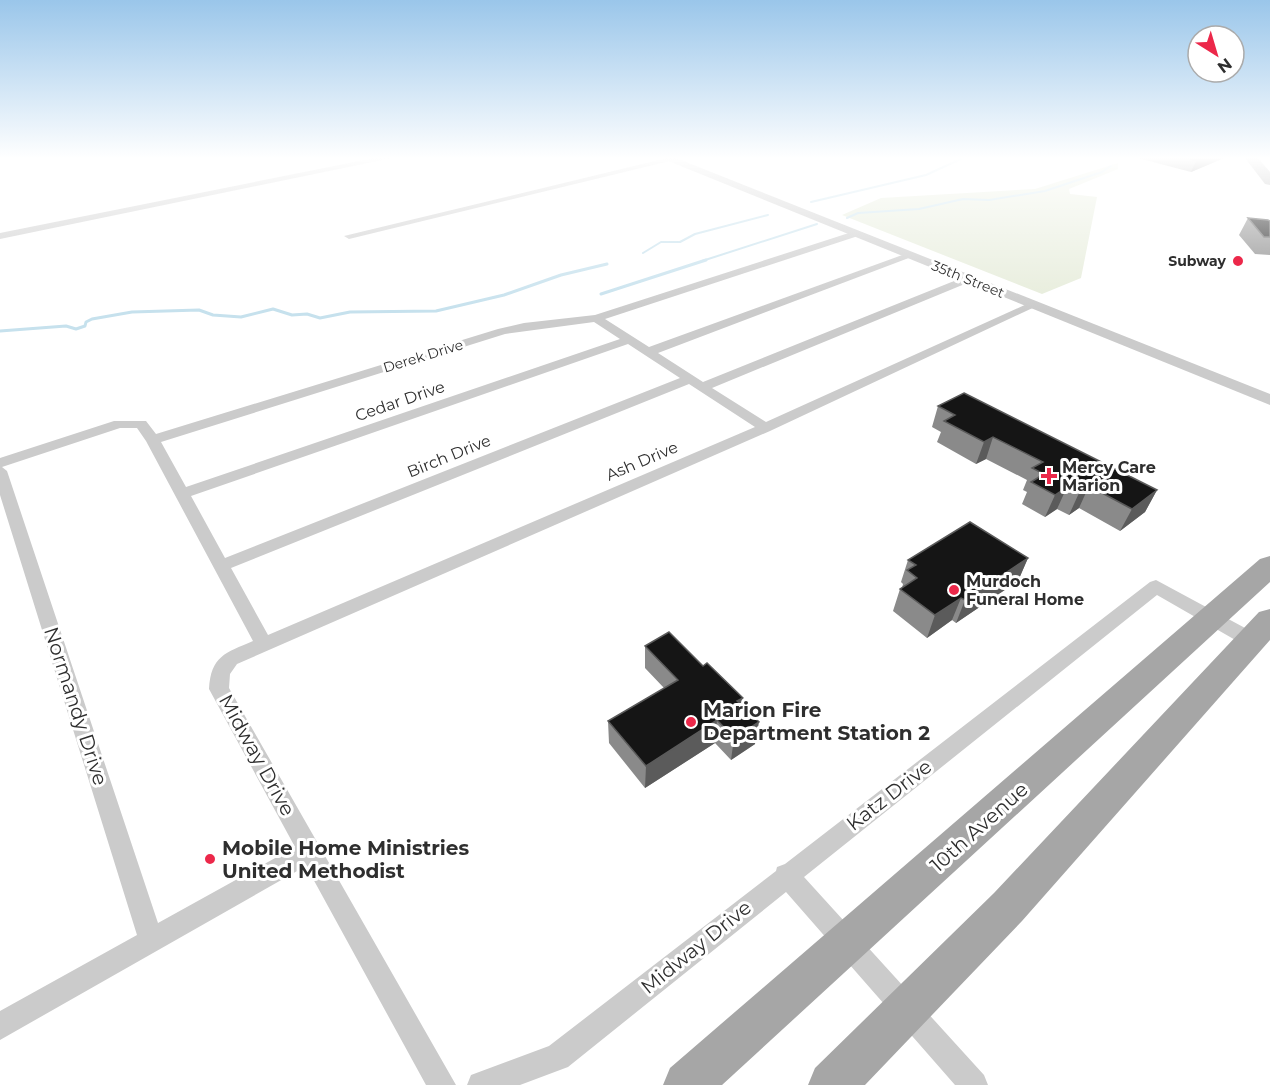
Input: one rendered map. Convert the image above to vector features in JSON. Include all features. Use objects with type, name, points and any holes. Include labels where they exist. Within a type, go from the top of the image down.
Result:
[{"type":"main road","name":"10th Avenue","points":[[687,1085],[1214,619],[1270,566]]},
{"type":"main road","points":[[831,1085],[1008,908],[1260,630]]},
{"type":"street","points":[[0,237],[139,209]]},
{"type":"street","points":[[350,236],[463,209]]},
{"type":"street","name":"35th Street","points":[[792,209],[1270,400]]},
{"type":"street","name":"Derek Drive","points":[[153,440],[502,331],[524,326],[596,318],[855,234]]},
{"type":"street","points":[[648,352],[909,256]]},
{"type":"street","name":"Birch Drive","points":[[221,566],[968,279]]},
{"type":"street","name":"Ash Drive","points":[[264,644],[765,428],[1033,305]]},
{"type":"street","points":[[596,318],[765,428]]},
{"type":"street","name":"Cedar Drive","points":[[182,494],[629,340]]},
{"type":"street","points":[[0,463],[119,424],[141,424],[153,440],[264,644]]},
{"type":"street","name":"Normandy Drive","points":[[0,471],[151,940]]},
{"type":"street","name":"Katz Drive","points":[[786,875],[1156,586],[1214,619],[1260,630]]},
{"type":"street","name":"Midway Drive","points":[[264,644],[230,659],[219,672],[219,689],[442,1085]]},
{"type":"street","points":[[0,1026],[310,851]]},
{"type":"street","points":[[786,875],[974,1085]]},
{"type":"street","name":"Midway Drive","points":[[481,1085],[558,1058],[786,875]]},
{"type":"green space","points":[[857,209],[1095,209],[1081,278],[1042,294],[842,215]]},
{"type":"building","points":[[1248,218],[1270,221],[1270,237],[1264,237]]},
{"type":"building","points":[[964,393],[1157,490],[1132,509],[1089,486],[1079,493],[1067,487],[1055,495],[1031,482],[1044,474],[1032,468],[1043,462],[993,437],[984,442],[944,421],[955,415],[938,406]]},
{"type":"building","name":"Murdoch Funeral Home","points":[[970,522],[1028,558],[965,600],[961,598],[935,615],[900,589],[917,578],[907,570],[916,565],[908,560]]},
{"type":"building","points":[[669,632],[703,666],[707,663],[743,698],[737,701],[759,722],[734,738],[717,720],[646,766],[608,721],[678,680],[645,646]]},
{"type":"waterway","points":[[847,218],[858,213],[921,209]]},
{"type":"waterway","points":[[643,253],[661,242],[680,242],[695,234],[768,215]]},
{"type":"waterway","points":[[702,261],[817,224]]},
{"type":"waterway","points":[[601,294],[706,260]]},
{"type":"waterway","points":[[0,331],[66,326],[76,329],[85,326],[86,322],[92,319],[132,312],[199,310],[213,315],[241,317],[273,309],[292,315],[307,314],[320,318],[350,312],[436,311],[504,295],[561,275],[607,264]]},
{"type":"place","name":"Subway","points":[[1238,261]]},
{"type":"place","name":"Mercy Care Marion","points":[[1049,476]]},
{"type":"place","name":"Murdoch Funeral Home","points":[[954,590]]},
{"type":"place","name":"Marion Fire Department Station 2","points":[[691,722]]},
{"type":"place","name":"Mobile Home Ministries United Methodist","points":[[210,859]]}]
